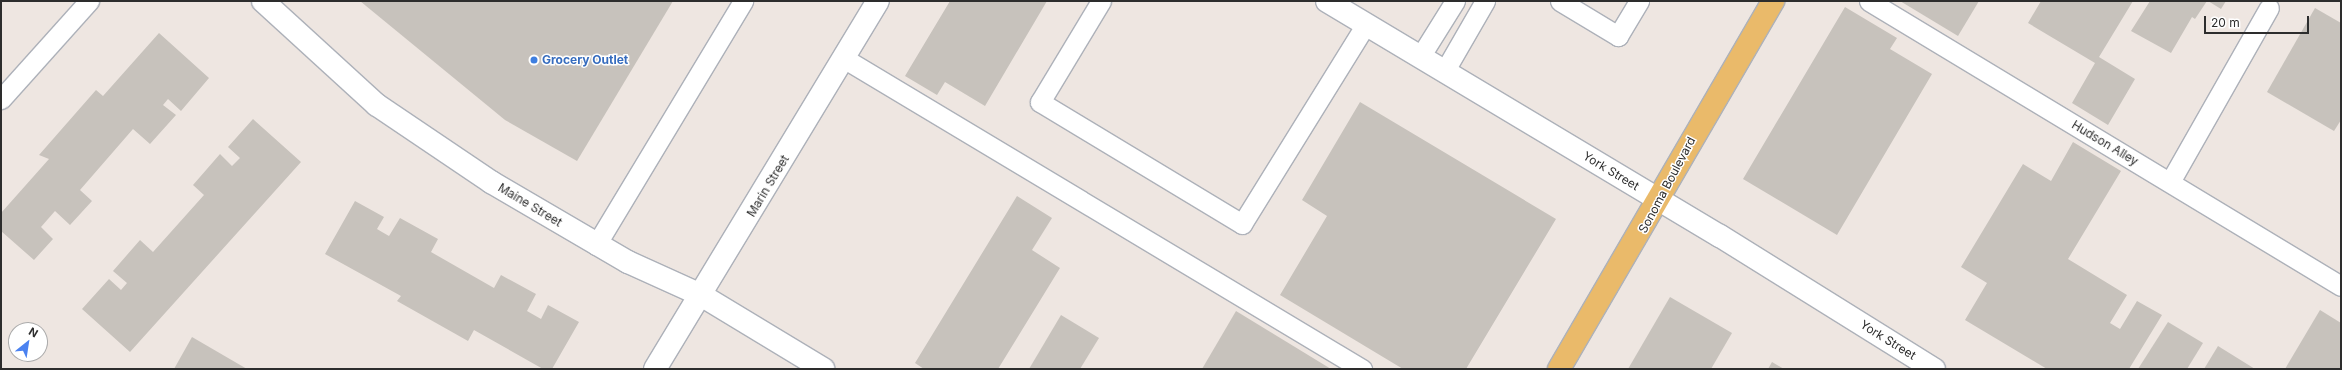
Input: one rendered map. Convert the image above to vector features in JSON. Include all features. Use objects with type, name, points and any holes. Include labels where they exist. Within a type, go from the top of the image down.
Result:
[{"type":"main road","name":"Sonoma Boulevard","points":[[1560,369],[1660,201],[1686,148],[1773,1]]},
{"type":"street","name":"Maine Street","points":[[263,1],[377,105],[492,182],[596,245],[701,295],[823,369]]},
{"type":"street","name":"Marin Street","points":[[656,369],[845,59],[878,1]]},
{"type":"street","name":"York Street","points":[[1327,1],[1660,201],[1934,369]]},
{"type":"lane","points":[[1,99],[89,1]]},
{"type":"lane","points":[[596,245],[743,1]]},
{"type":"lane","points":[[1101,1],[1040,102],[1242,224],[1366,24]]},
{"type":"lane","points":[[1420,57],[1455,1]]},
{"type":"lane","points":[[1444,72],[1485,1]]},
{"type":"lane","points":[[1560,1],[1618,36],[1639,1]]},
{"type":"lane","name":"Hudson Alley","points":[[1869,1],[2341,286]]},
{"type":"lane","points":[[2170,182],[2269,8]]},
{"type":"lane","points":[[845,59],[1362,369]]},
{"type":"building","name":"Grocery Outlet","points":[[360,1],[673,1],[577,161],[505,120]]},
{"type":"building","points":[[950,1],[1047,1],[985,106],[945,82],[937,95],[905,76]]},
{"type":"building","points":[[1900,1],[1979,1],[1958,36]]},
{"type":"building","points":[[2041,1],[2133,1],[2099,57],[2135,79],[2108,125],[2072,103],[2095,63],[2028,23]]},
{"type":"building","points":[[2150,1],[2207,1],[2195,19],[2192,17],[2171,53],[2131,31]]},
{"type":"building","points":[[2208,1],[2226,1],[2221,9]]},
{"type":"building","points":[[1845,7],[1897,38],[1890,49],[1932,74],[1837,235],[1743,179]]},
{"type":"building","points":[[2315,8],[2341,23],[2341,120],[2334,131],[2267,92]]},
{"type":"building","points":[[159,33],[209,78],[181,111],[168,99],[163,105],[176,115],[150,144],[133,129],[80,190],[92,201],[70,225],[55,211],[41,227],[53,239],[34,260],[1,231],[1,213],[49,159],[39,155],[96,90],[103,96]]},
{"type":"building","points":[[1360,102],[1556,219],[1466,369],[1403,369],[1280,295],[1327,216],[1302,200]]},
{"type":"building","points":[[253,119],[301,162],[130,352],[82,309],[109,279],[121,290],[127,283],[113,271],[140,240],[153,252],[204,195],[193,185],[220,154],[232,166],[240,158],[228,147]]},
{"type":"building","points":[[2073,142],[2121,171],[2068,259],[2127,295],[2110,323],[2120,329],[2137,301],[2162,315],[2129,369],[2047,369],[1965,320],[1987,283],[1961,267],[2023,164],[2051,181]]},
{"type":"building","points":[[1017,196],[1052,218],[1032,250],[1060,268],[998,369],[924,369],[915,363]]},
{"type":"building","points":[[355,201],[384,217],[377,229],[389,236],[400,218],[438,239],[431,252],[494,288],[501,275],[536,294],[527,311],[541,319],[548,305],[579,322],[552,369],[543,369],[474,330],[468,341],[397,301],[401,296],[325,254]]},
{"type":"building","points":[[1670,297],[1732,333],[1711,369],[1628,369]]},
{"type":"building","points":[[2320,310],[2341,323],[2341,369],[2285,369]]},
{"type":"building","points":[[1236,311],[1331,369],[1202,369]]},
{"type":"building","points":[[1061,315],[1099,338],[1080,369],[1029,369]]},
{"type":"building","points":[[2168,322],[2203,343],[2187,369],[2138,369]]},
{"type":"building","points":[[192,337],[247,369],[174,369]]},
{"type":"building","points":[[2218,346],[2255,369],[2204,369]]},
{"type":"building","points":[[1772,362],[1784,369],[1768,369]]},
{"type":"place","name":"Grocery Outlet","points":[[534,60]]}]
